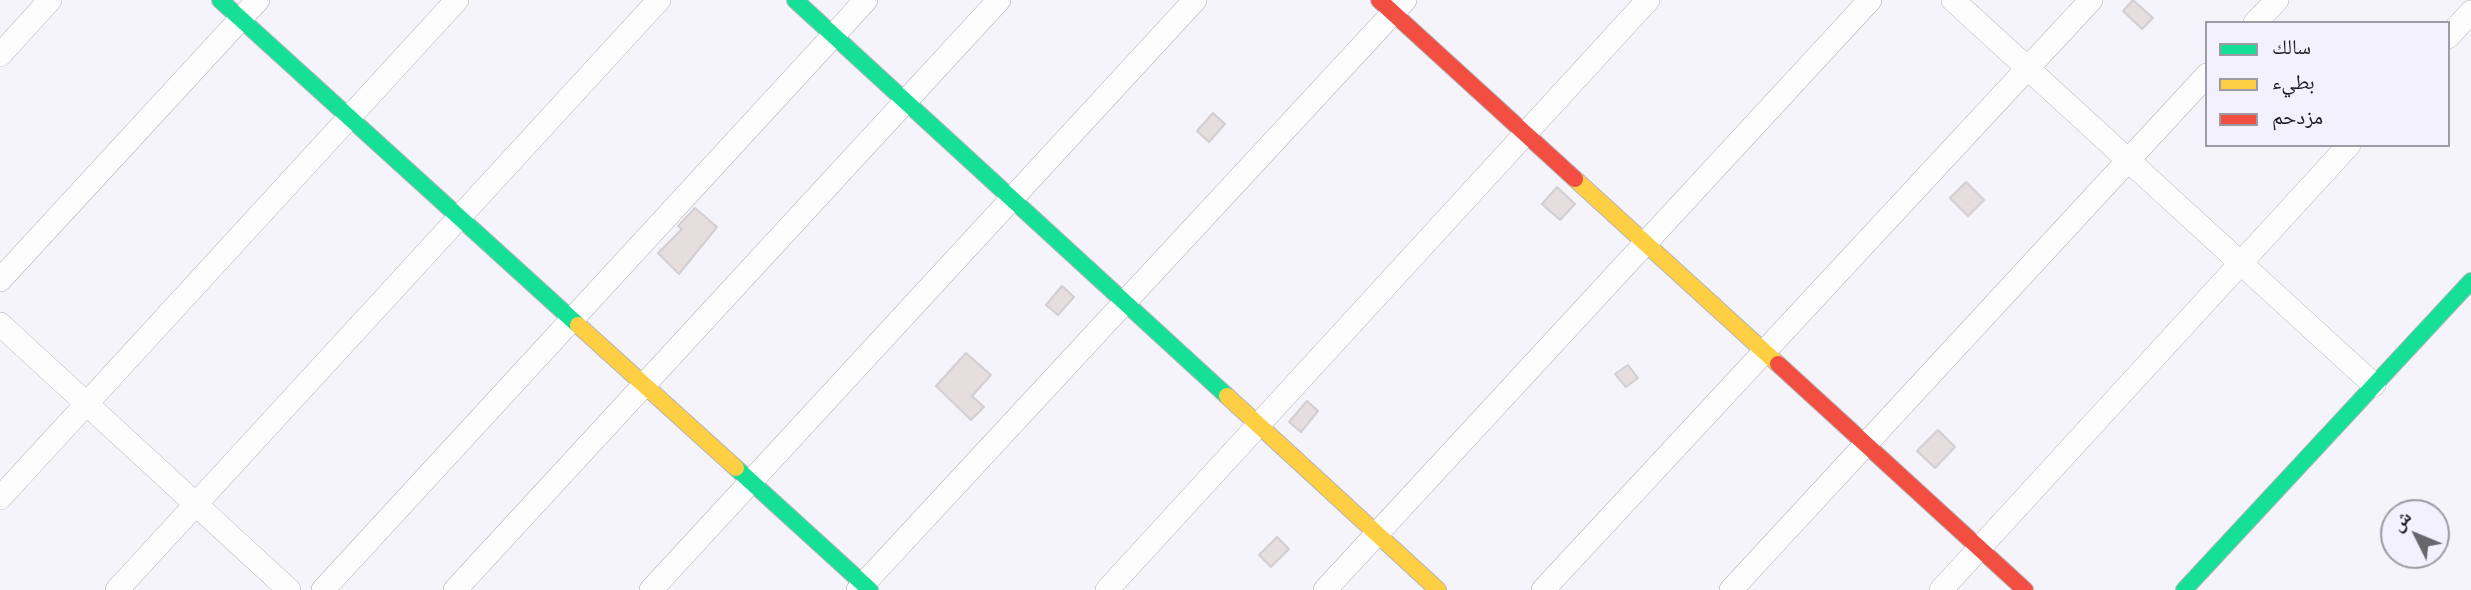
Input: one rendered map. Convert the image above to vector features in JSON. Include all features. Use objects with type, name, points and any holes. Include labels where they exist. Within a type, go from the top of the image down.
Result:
[{"type":"street","points":[[0,55],[50,0]]},
{"type":"street","points":[[220,0],[864,588],[1392,4],[1525,134],[2025,590]]},
{"type":"street","points":[[0,280],[258,0]]},
{"type":"street","points":[[0,498],[457,0]]},
{"type":"street","points":[[117,590],[659,0]]},
{"type":"street","points":[[795,0],[1438,590]]},
{"type":"street","points":[[323,590],[866,0]]},
{"type":"street","points":[[455,590],[999,0]]},
{"type":"street","points":[[651,590],[1195,0]]},
{"type":"street","points":[[1107,590],[1648,0]]},
{"type":"street","points":[[1325,590],[1870,0]]},
{"type":"street","points":[[1953,0],[2374,385]]},
{"type":"street","points":[[1543,590],[2091,0]]},
{"type":"street","points":[[2257,21],[2277,0]]},
{"type":"street","points":[[2450,35],[2471,12]]},
{"type":"street","points":[[1731,590],[2205,77]]},
{"type":"street","points":[[1941,590],[2347,147]]},
{"type":"street","points":[[2183,590],[2471,281]]},
{"type":"street","points":[[0,324],[289,590]]},
{"type":"building","points":[[2133,0],[2153,18],[2142,29],[2123,11]]},
{"type":"building","points":[[1213,113],[1225,124],[1209,142],[1197,131]]},
{"type":"building","points":[[1966,182],[1984,200],[1968,216],[1950,198]]},
{"type":"building","points":[[1557,187],[1575,204],[1560,220],[1542,204]]},
{"type":"building","points":[[695,208],[717,227],[679,274],[658,253],[682,229],[678,226]]},
{"type":"building","points":[[1062,286],[1074,297],[1058,315],[1046,305]]},
{"type":"building","points":[[966,353],[991,375],[972,396],[984,407],[971,420],[936,386]]},
{"type":"building","points":[[1628,365],[1638,378],[1626,387],[1615,374]]},
{"type":"building","points":[[1307,401],[1318,411],[1301,432],[1289,422]]},
{"type":"building","points":[[1938,430],[1955,447],[1935,468],[1917,451]]},
{"type":"building","points":[[1277,537],[1289,549],[1271,567],[1259,555]]},
{"type":"traffic: fast","points":[[220,0],[578,325]]},
{"type":"traffic: fast","points":[[795,0],[1227,396]]},
{"type":"traffic: fast","points":[[2184,590],[2471,281]]},
{"type":"traffic: fast","points":[[736,468],[870,590]]},
{"type":"traffic: slow","points":[[1575,179],[1778,364]]},
{"type":"traffic: slow","points":[[578,325],[736,468]]},
{"type":"traffic: slow","points":[[1227,396],[1438,590]]},
{"type":"traffic: jam","points":[[1379,0],[1575,179]]},
{"type":"traffic: jam","points":[[1778,364],[2025,590]]}]
